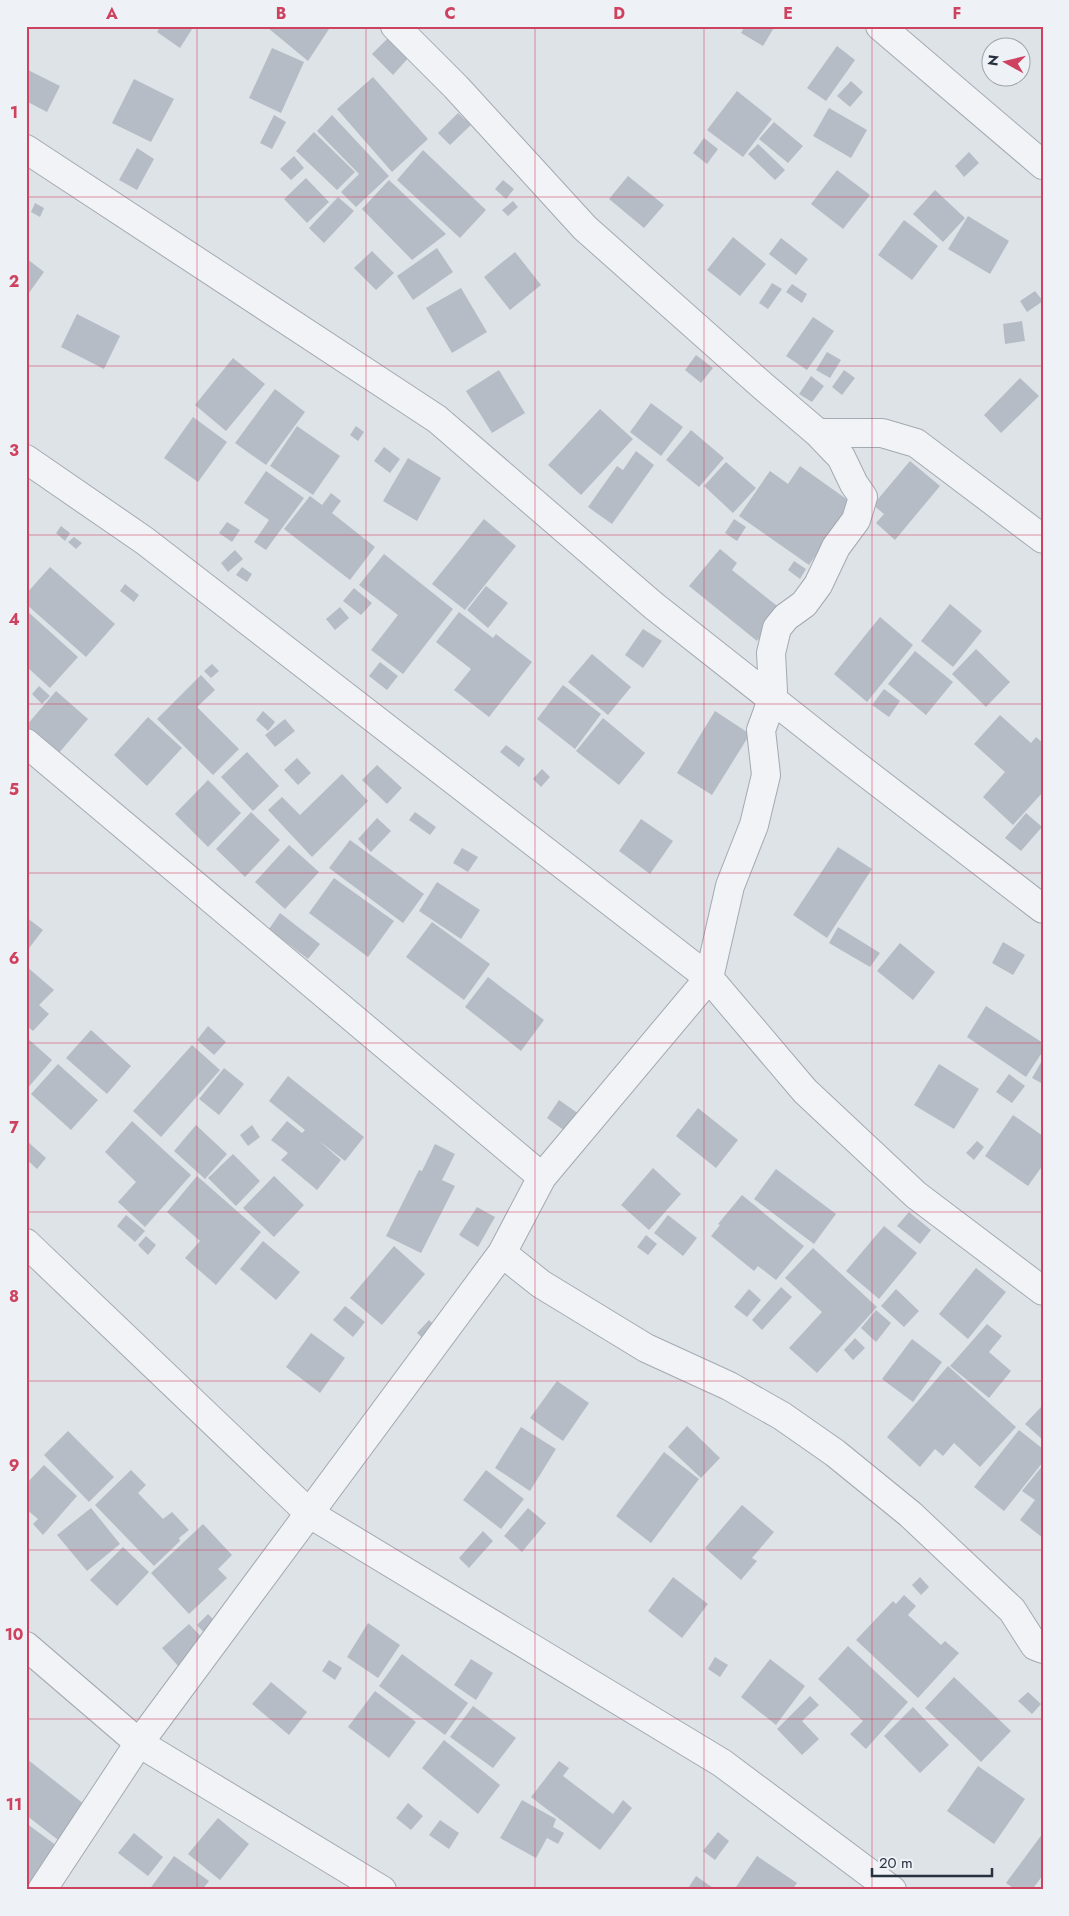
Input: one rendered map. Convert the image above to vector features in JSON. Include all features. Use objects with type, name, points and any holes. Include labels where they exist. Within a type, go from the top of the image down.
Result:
[{"type":"street","points":[[42,1890],[139,1743],[502,1253],[542,1177],[709,978],[730,886],[754,824],[766,775],[761,730],[773,691],[771,653],[777,628],[786,617],[804,604],[818,585],[836,547],[856,520],[863,497],[854,484],[841,457],[818,433],[585,228],[456,87],[395,26]]},
{"type":"street","points":[[880,26],[1043,165]]},
{"type":"street","points":[[26,148],[437,419],[654,606],[1043,909]]},
{"type":"street","points":[[818,433],[882,433],[916,443],[1043,539]]},
{"type":"street","points":[[26,460],[145,541],[709,978],[805,1091],[840,1124],[916,1195],[1043,1291]]},
{"type":"street","points":[[26,743],[542,1177]]},
{"type":"street","points":[[26,1243],[310,1514],[722,1763],[892,1890]]},
{"type":"street","points":[[502,1253],[541,1284],[638,1343],[729,1386],[782,1416],[834,1454],[910,1514],[1012,1610],[1035,1646],[1043,1649]]},
{"type":"street","points":[[26,1646],[139,1743],[382,1890]]},
{"type":"building","points":[[161,26],[194,26],[180,48],[157,32]]},
{"type":"building","points":[[268,26],[331,26],[308,61],[268,28]]},
{"type":"building","points":[[745,26],[775,26],[763,46],[741,33]]},
{"type":"building","points":[[390,36],[410,56],[393,75],[372,54]]},
{"type":"building","points":[[837,46],[855,60],[826,101],[807,88]]},
{"type":"building","points":[[272,48],[304,62],[281,113],[249,98]]},
{"type":"building","points":[[28,70],[60,86],[47,112],[26,101],[26,73]]},
{"type":"building","points":[[373,77],[428,139],[392,172],[337,109]]},
{"type":"building","points":[[134,79],[174,99],[151,142],[112,123]]},
{"type":"building","points":[[851,81],[863,92],[850,107],[837,96]]},
{"type":"building","points":[[737,91],[772,119],[743,157],[707,130]]},
{"type":"building","points":[[829,108],[867,130],[851,158],[813,136]]},
{"type":"building","points":[[458,113],[471,125],[450,145],[438,133]]},
{"type":"building","points":[[274,115],[286,122],[272,149],[260,143]]},
{"type":"building","points":[[332,115],[389,176],[356,207],[341,192],[359,174],[317,131]]},
{"type":"building","points":[[774,122],[803,146],[788,163],[759,139]]},
{"type":"building","points":[[314,132],[355,172],[337,190],[296,151]]},
{"type":"building","points":[[704,138],[718,149],[707,164],[693,153]]},
{"type":"building","points":[[758,144],[785,170],[775,180],[748,154]]},
{"type":"building","points":[[137,148],[154,159],[137,190],[119,180]]},
{"type":"building","points":[[423,150],[486,210],[460,238],[397,180]]},
{"type":"building","points":[[969,152],[979,163],[964,177],[955,166]]},
{"type":"building","points":[[294,156],[304,168],[291,180],[280,169]]},
{"type":"building","points":[[837,170],[870,195],[843,229],[811,204]]},
{"type":"building","points":[[628,176],[664,205],[644,228],[609,199]]},
{"type":"building","points":[[306,178],[329,202],[307,223],[284,199]]},
{"type":"building","points":[[389,180],[446,234],[412,260],[362,209]]},
{"type":"building","points":[[503,180],[514,189],[506,199],[495,189]]},
{"type":"building","points":[[935,190],[965,218],[943,242],[913,214]]},
{"type":"building","points":[[338,197],[354,211],[324,243],[309,228]]},
{"type":"building","points":[[513,201],[518,207],[508,216],[502,210]]},
{"type":"building","points":[[35,203],[44,208],[40,217],[31,212]]},
{"type":"building","points":[[968,216],[1009,241],[990,274],[948,249]]},
{"type":"building","points":[[904,220],[938,246],[912,280],[878,255]]},
{"type":"building","points":[[733,237],[766,264],[740,296],[707,270]]},
{"type":"building","points":[[781,238],[808,259],[796,275],[769,254]]},
{"type":"building","points":[[437,248],[453,272],[413,300],[397,276]]},
{"type":"building","points":[[372,251],[394,273],[376,290],[354,268]]},
{"type":"building","points":[[515,252],[541,285],[510,310],[484,277]]},
{"type":"building","points":[[26,258],[44,272],[26,297]]},
{"type":"building","points":[[772,283],[782,289],[768,309],[759,303]]},
{"type":"building","points":[[792,284],[807,294],[802,303],[786,292]]},
{"type":"building","points":[[461,288],[487,332],[452,353],[426,308]]},
{"type":"building","points":[[1035,291],[1043,301],[1027,312],[1020,301]]},
{"type":"building","points":[[77,314],[120,336],[104,369],[61,347]]},
{"type":"building","points":[[813,317],[834,331],[807,370],[786,356]]},
{"type":"building","points":[[1022,321],[1025,341],[1005,344],[1003,324]]},
{"type":"building","points":[[827,352],[841,360],[830,378],[816,370]]},
{"type":"building","points":[[696,355],[713,368],[701,383],[685,370]]},
{"type":"building","points":[[233,358],[265,384],[226,431],[195,405]]},
{"type":"building","points":[[499,370],[525,413],[492,433],[466,391]]},
{"type":"building","points":[[844,370],[855,378],[842,395],[832,387]]},
{"type":"building","points":[[811,376],[824,386],[812,402],[799,394]]},
{"type":"building","points":[[1020,378],[1039,396],[1001,433],[984,415]]},
{"type":"building","points":[[275,389],[305,412],[266,465],[235,443]]},
{"type":"building","points":[[651,403],[683,427],[661,456],[630,432]]},
{"type":"building","points":[[600,409],[633,439],[581,495],[548,465]]},
{"type":"building","points":[[193,417],[227,442],[198,482],[164,458]]},
{"type":"building","points":[[297,426],[340,456],[313,495],[270,466]]},
{"type":"building","points":[[356,426],[364,432],[358,441],[350,435]]},
{"type":"building","points":[[691,430],[724,458],[699,487],[666,460]]},
{"type":"building","points":[[384,447],[400,459],[390,473],[374,461]]},
{"type":"building","points":[[636,451],[654,465],[612,524],[588,507],[617,466],[623,470]]},
{"type":"building","points":[[408,458],[441,478],[417,521],[383,501]]},
{"type":"building","points":[[910,461],[940,486],[895,540],[876,523],[884,514],[873,505]]},
{"type":"building","points":[[726,462],[756,488],[733,513],[704,486]]},
{"type":"building","points":[[800,466],[852,503],[809,565],[739,516],[770,471],[788,484]]},
{"type":"building","points":[[266,471],[304,498],[266,550],[254,542],[269,520],[244,503]]},
{"type":"building","points":[[331,493],[341,501],[332,513],[375,547],[350,580],[284,529],[310,496],[322,505]]},
{"type":"building","points":[[484,519],[516,546],[465,610],[432,584]]},
{"type":"building","points":[[734,519],[746,527],[737,541],[725,533]]},
{"type":"building","points":[[227,522],[240,530],[232,542],[219,533]]},
{"type":"building","points":[[61,526],[70,533],[65,541],[56,533]]},
{"type":"building","points":[[74,537],[82,543],[76,549],[68,542]]},
{"type":"building","points":[[720,549],[737,563],[732,570],[781,609],[757,641],[689,586]]},
{"type":"building","points":[[235,550],[243,559],[228,572],[221,563]]},
{"type":"building","points":[[384,554],[453,609],[403,674],[371,650],[398,615],[359,585]]},
{"type":"building","points":[[794,561],[806,569],[800,579],[788,570]]},
{"type":"building","points":[[50,567],[115,624],[86,657],[26,604],[26,594]]},
{"type":"building","points":[[242,567],[252,574],[247,582],[236,575]]},
{"type":"building","points":[[125,584],[139,595],[134,602],[120,591]]},
{"type":"building","points":[[486,586],[508,603],[488,628],[467,610]]},
{"type":"building","points":[[354,588],[372,603],[361,615],[343,601]]},
{"type":"building","points":[[950,604],[982,631],[953,667],[921,641]]},
{"type":"building","points":[[340,607],[349,618],[335,630],[326,619]]},
{"type":"building","points":[[26,610],[78,657],[50,688],[26,666]]},
{"type":"building","points":[[459,612],[493,638],[496,634],[532,662],[489,717],[454,690],[471,669],[436,642]]},
{"type":"building","points":[[880,617],[913,645],[867,702],[834,674]]},
{"type":"building","points":[[643,629],[662,641],[643,668],[625,655]]},
{"type":"building","points":[[976,649],[1010,682],[986,707],[952,674]]},
{"type":"building","points":[[915,651],[953,682],[926,715],[888,684]]},
{"type":"building","points":[[592,654],[631,687],[608,715],[568,682]]},
{"type":"building","points":[[380,662],[398,676],[387,690],[369,676]]},
{"type":"building","points":[[212,664],[219,671],[211,678],[204,671]]},
{"type":"building","points":[[201,675],[215,690],[197,707],[239,749],[213,775],[157,719]]},
{"type":"building","points":[[563,685],[601,714],[575,749],[537,719]]},
{"type":"building","points":[[39,686],[50,696],[42,704],[32,694]]},
{"type":"building","points":[[884,689],[900,701],[889,717],[872,705]]},
{"type":"building","points":[[56,691],[88,719],[58,754],[26,726]]},
{"type":"building","points":[[263,711],[275,722],[268,731],[256,720]]},
{"type":"building","points":[[715,711],[750,734],[712,795],[677,773]]},
{"type":"building","points":[[1000,715],[1031,743],[1036,737],[1043,743],[1043,792],[1013,825],[983,797],[1005,772],[974,744]]},
{"type":"building","points":[[148,717],[182,748],[147,786],[114,755]]},
{"type":"building","points":[[603,718],[645,753],[619,785],[576,751]]},
{"type":"building","points":[[285,719],[295,731],[275,747],[265,735]]},
{"type":"building","points":[[506,745],[525,759],[519,767],[500,752]]},
{"type":"building","points":[[247,752],[279,786],[253,811],[221,777]]},
{"type":"building","points":[[297,758],[311,773],[298,785],[284,770]]},
{"type":"building","points":[[377,765],[402,788],[387,804],[362,780]]},
{"type":"building","points":[[542,769],[550,777],[541,787],[533,779]]},
{"type":"building","points":[[342,774],[368,801],[312,857],[268,810],[282,797],[300,815]]},
{"type":"building","points":[[208,780],[241,813],[208,847],[175,814]]},
{"type":"building","points":[[251,812],[280,840],[245,877],[216,849]]},
{"type":"building","points":[[415,812],[436,827],[430,835],[409,820]]},
{"type":"building","points":[[1026,813],[1042,827],[1021,851],[1005,838]]},
{"type":"building","points":[[377,818],[391,831],[371,852],[358,839]]},
{"type":"building","points":[[641,819],[673,841],[650,874],[619,851]]},
{"type":"building","points":[[350,840],[424,894],[403,923],[329,868]]},
{"type":"building","points":[[289,845],[319,872],[285,909],[255,882]]},
{"type":"building","points":[[838,847],[872,869],[827,938],[793,915]]},
{"type":"building","points":[[462,848],[478,857],[468,872],[453,863]]},
{"type":"building","points":[[334,878],[394,921],[368,957],[309,913]]},
{"type":"building","points":[[437,882],[480,910],[461,939],[419,911]]},
{"type":"building","points":[[280,913],[320,944],[308,959],[269,929]]},
{"type":"building","points":[[26,917],[43,930],[26,952]]},
{"type":"building","points":[[432,922],[490,964],[464,1000],[406,957]]},
{"type":"building","points":[[838,927],[880,953],[870,967],[829,943]]},
{"type":"building","points":[[1003,942],[1025,955],[1013,975],[992,963]]},
{"type":"building","points":[[900,943],[935,972],[913,1000],[877,971]]},
{"type":"building","points":[[26,966],[54,990],[39,1005],[49,1014],[33,1031],[26,1025]]},
{"type":"building","points":[[488,977],[544,1020],[521,1051],[465,1007]]},
{"type":"building","points":[[986,1006],[1043,1043],[1043,1051],[1026,1077],[967,1037]]},
{"type":"building","points":[[208,1026],[226,1042],[214,1055],[197,1040]]},
{"type":"building","points":[[91,1030],[131,1066],[107,1094],[66,1058]]},
{"type":"building","points":[[26,1037],[52,1060],[26,1090]]},
{"type":"building","points":[[192,1045],[220,1070],[161,1137],[133,1111]]},
{"type":"building","points":[[1043,1059],[1043,1084],[1032,1078]]},
{"type":"building","points":[[58,1064],[98,1100],[71,1130],[31,1094]]},
{"type":"building","points":[[939,1064],[979,1089],[954,1129],[914,1105]]},
{"type":"building","points":[[224,1068],[244,1084],[219,1115],[199,1099]]},
{"type":"building","points":[[1009,1074],[1025,1086],[1012,1103],[996,1092]]},
{"type":"building","points":[[288,1076],[364,1137],[345,1161],[318,1140],[341,1160],[317,1190],[281,1160],[288,1153],[271,1140],[287,1121],[302,1133],[305,1130],[269,1101]]},
{"type":"building","points":[[559,1100],[589,1121],[576,1139],[547,1118]]},
{"type":"building","points":[[698,1108],[738,1140],[716,1168],[676,1136]]},
{"type":"building","points":[[1013,1115],[1043,1136],[1043,1165],[1028,1186],[985,1156]]},
{"type":"building","points":[[132,1121],[191,1175],[145,1227],[118,1202],[136,1182],[105,1152]]},
{"type":"building","points":[[196,1125],[227,1154],[205,1179],[174,1151]]},
{"type":"building","points":[[252,1125],[260,1137],[248,1146],[240,1135]]},
{"type":"building","points":[[977,1141],[984,1147],[974,1160],[966,1153]]},
{"type":"building","points":[[28,1142],[46,1158],[37,1169],[26,1159],[26,1144]]},
{"type":"building","points":[[435,1144],[455,1154],[442,1180],[455,1186],[421,1253],[386,1236],[419,1170],[422,1171]]},
{"type":"building","points":[[233,1154],[260,1181],[236,1206],[208,1178]]},
{"type":"building","points":[[653,1168],[681,1194],[649,1230],[621,1205]]},
{"type":"building","points":[[776,1169],[836,1214],[814,1244],[754,1199]]},
{"type":"building","points":[[197,1176],[261,1232],[216,1285],[185,1258],[200,1241],[167,1212]]},
{"type":"building","points":[[274,1176],[304,1205],[274,1237],[243,1208]]},
{"type":"building","points":[[742,1195],[804,1246],[776,1280],[758,1266],[754,1271],[711,1236],[720,1225],[718,1224]]},
{"type":"building","points":[[477,1207],[495,1217],[478,1247],[459,1235]]},
{"type":"building","points":[[909,1212],[931,1230],[920,1244],[897,1226]]},
{"type":"building","points":[[126,1215],[145,1231],[135,1242],[117,1226]]},
{"type":"building","points":[[668,1215],[697,1238],[683,1256],[654,1233]]},
{"type":"building","points":[[884,1226],[917,1253],[879,1299],[846,1271]]},
{"type":"building","points":[[646,1235],[657,1244],[648,1255],[637,1247]]},
{"type":"building","points":[[146,1236],[156,1245],[148,1255],[138,1245]]},
{"type":"building","points":[[263,1241],[300,1272],[276,1300],[240,1269]]},
{"type":"building","points":[[394,1246],[425,1274],[382,1325],[350,1298]]},
{"type":"building","points":[[813,1248],[877,1307],[817,1373],[789,1348],[822,1312],[785,1278]]},
{"type":"building","points":[[976,1268],[1006,1292],[968,1339],[939,1314]]},
{"type":"building","points":[[781,1287],[792,1297],[762,1330],[752,1320]]},
{"type":"building","points":[[749,1289],[761,1300],[747,1317],[734,1307]]},
{"type":"building","points":[[896,1289],[919,1311],[904,1327],[881,1306]]},
{"type":"building","points":[[345,1306],[365,1322],[353,1337],[333,1320]]},
{"type":"building","points":[[876,1310],[891,1323],[876,1342],[861,1328]]},
{"type":"building","points":[[429,1320],[442,1332],[430,1345],[417,1333]]},
{"type":"building","points":[[987,1324],[1002,1336],[989,1352],[1011,1371],[989,1398],[950,1366]]},
{"type":"building","points":[[311,1333],[345,1358],[320,1393],[286,1367]]},
{"type":"building","points":[[855,1338],[865,1348],[853,1360],[844,1350]]},
{"type":"building","points":[[912,1339],[942,1362],[913,1402],[882,1379]]},
{"type":"building","points":[[948,1366],[1016,1427],[980,1467],[954,1443],[943,1456],[935,1449],[920,1467],[887,1437]]},
{"type":"building","points":[[557,1381],[589,1403],[563,1441],[530,1418]]},
{"type":"building","points":[[1043,1405],[1043,1440],[1025,1424]]},
{"type":"building","points":[[687,1426],[720,1458],[701,1478],[668,1447]]},
{"type":"building","points":[[521,1427],[556,1449],[530,1491],[495,1468]]},
{"type":"building","points":[[1019,1430],[1043,1449],[1043,1462],[1004,1511],[974,1487]]},
{"type":"building","points":[[68,1431],[114,1477],[89,1502],[44,1455]]},
{"type":"building","points":[[664,1452],[699,1479],[651,1543],[616,1516]]},
{"type":"building","points":[[44,1465],[77,1496],[43,1535],[33,1524],[38,1519],[26,1509],[26,1484]]},
{"type":"building","points":[[1043,1465],[1043,1538],[1020,1520],[1035,1500],[1022,1491]]},
{"type":"building","points":[[131,1470],[146,1485],[138,1493],[163,1519],[172,1512],[189,1530],[179,1538],[180,1541],[154,1566],[95,1505]]},
{"type":"building","points":[[486,1470],[524,1499],[501,1529],[463,1500]]},
{"type":"building","points":[[742,1505],[774,1532],[752,1558],[757,1561],[741,1580],[705,1548]]},
{"type":"building","points":[[91,1508],[120,1544],[87,1571],[57,1535]]},
{"type":"building","points":[[528,1508],[546,1523],[522,1552],[504,1536]]},
{"type":"building","points":[[203,1524],[232,1555],[218,1569],[227,1578],[189,1614],[151,1573]]},
{"type":"building","points":[[483,1531],[493,1541],[469,1568],[459,1558]]},
{"type":"building","points":[[123,1547],[149,1572],[117,1606],[90,1580]]},
{"type":"building","points":[[673,1577],[708,1604],[682,1638],[648,1611]]},
{"type":"building","points":[[920,1577],[929,1587],[921,1595],[912,1585]]},
{"type":"building","points":[[904,1595],[916,1606],[908,1615],[941,1645],[945,1641],[959,1653],[918,1698],[856,1640],[893,1601],[896,1604]]},
{"type":"building","points":[[208,1614],[220,1626],[208,1637],[197,1625]]},
{"type":"building","points":[[368,1623],[400,1645],[378,1678],[347,1657]]},
{"type":"building","points":[[189,1624],[206,1642],[179,1667],[162,1648]]},
{"type":"building","points":[[848,1646],[908,1702],[866,1749],[850,1734],[863,1721],[818,1679]]},
{"type":"building","points":[[402,1654],[468,1703],[445,1735],[379,1686]]},
{"type":"building","points":[[715,1657],[728,1665],[720,1677],[708,1669]]},
{"type":"building","points":[[471,1659],[493,1673],[476,1700],[454,1685]]},
{"type":"building","points":[[770,1659],[805,1686],[776,1725],[741,1697]]},
{"type":"building","points":[[329,1660],[342,1668],[335,1680],[322,1671]]},
{"type":"building","points":[[954,1677],[1011,1731],[981,1762],[925,1708]]},
{"type":"building","points":[[271,1682],[307,1712],[289,1735],[252,1704]]},
{"type":"building","points":[[375,1691],[416,1722],[389,1758],[348,1727]]},
{"type":"building","points":[[1028,1692],[1041,1704],[1032,1714],[1018,1701]]},
{"type":"building","points":[[810,1696],[819,1705],[802,1721],[819,1739],[802,1755],[777,1729]]},
{"type":"building","points":[[473,1706],[516,1738],[493,1768],[450,1737]]},
{"type":"building","points":[[913,1707],[949,1745],[920,1773],[884,1736]]},
{"type":"building","points":[[444,1740],[500,1785],[478,1814],[422,1768]]},
{"type":"building","points":[[27,1759],[89,1808],[62,1843],[26,1815]]},
{"type":"building","points":[[559,1761],[569,1768],[563,1776],[613,1814],[623,1800],[632,1808],[600,1850],[531,1797]]},
{"type":"building","points":[[978,1766],[1025,1799],[994,1844],[947,1811]]},
{"type":"building","points":[[522,1800],[556,1819],[553,1827],[564,1833],[558,1844],[547,1838],[536,1858],[500,1838]]},
{"type":"building","points":[[408,1803],[423,1816],[411,1830],[396,1818]]},
{"type":"building","points":[[218,1818],[249,1844],[220,1880],[188,1854]]},
{"type":"building","points":[[440,1820],[459,1833],[449,1849],[429,1835]]},
{"type":"building","points":[[26,1823],[61,1849],[31,1890],[26,1890]]},
{"type":"building","points":[[718,1832],[729,1841],[715,1860],[703,1851]]},
{"type":"building","points":[[134,1833],[163,1857],[148,1876],[118,1853]]},
{"type":"building","points":[[1043,1833],[1043,1875],[1032,1890],[1016,1890],[1006,1883]]},
{"type":"building","points":[[174,1856],[209,1881],[202,1890],[149,1890]]},
{"type":"building","points":[[757,1856],[797,1883],[792,1890],[734,1890]]},
{"type":"building","points":[[696,1876],[716,1890],[687,1890]]}]
